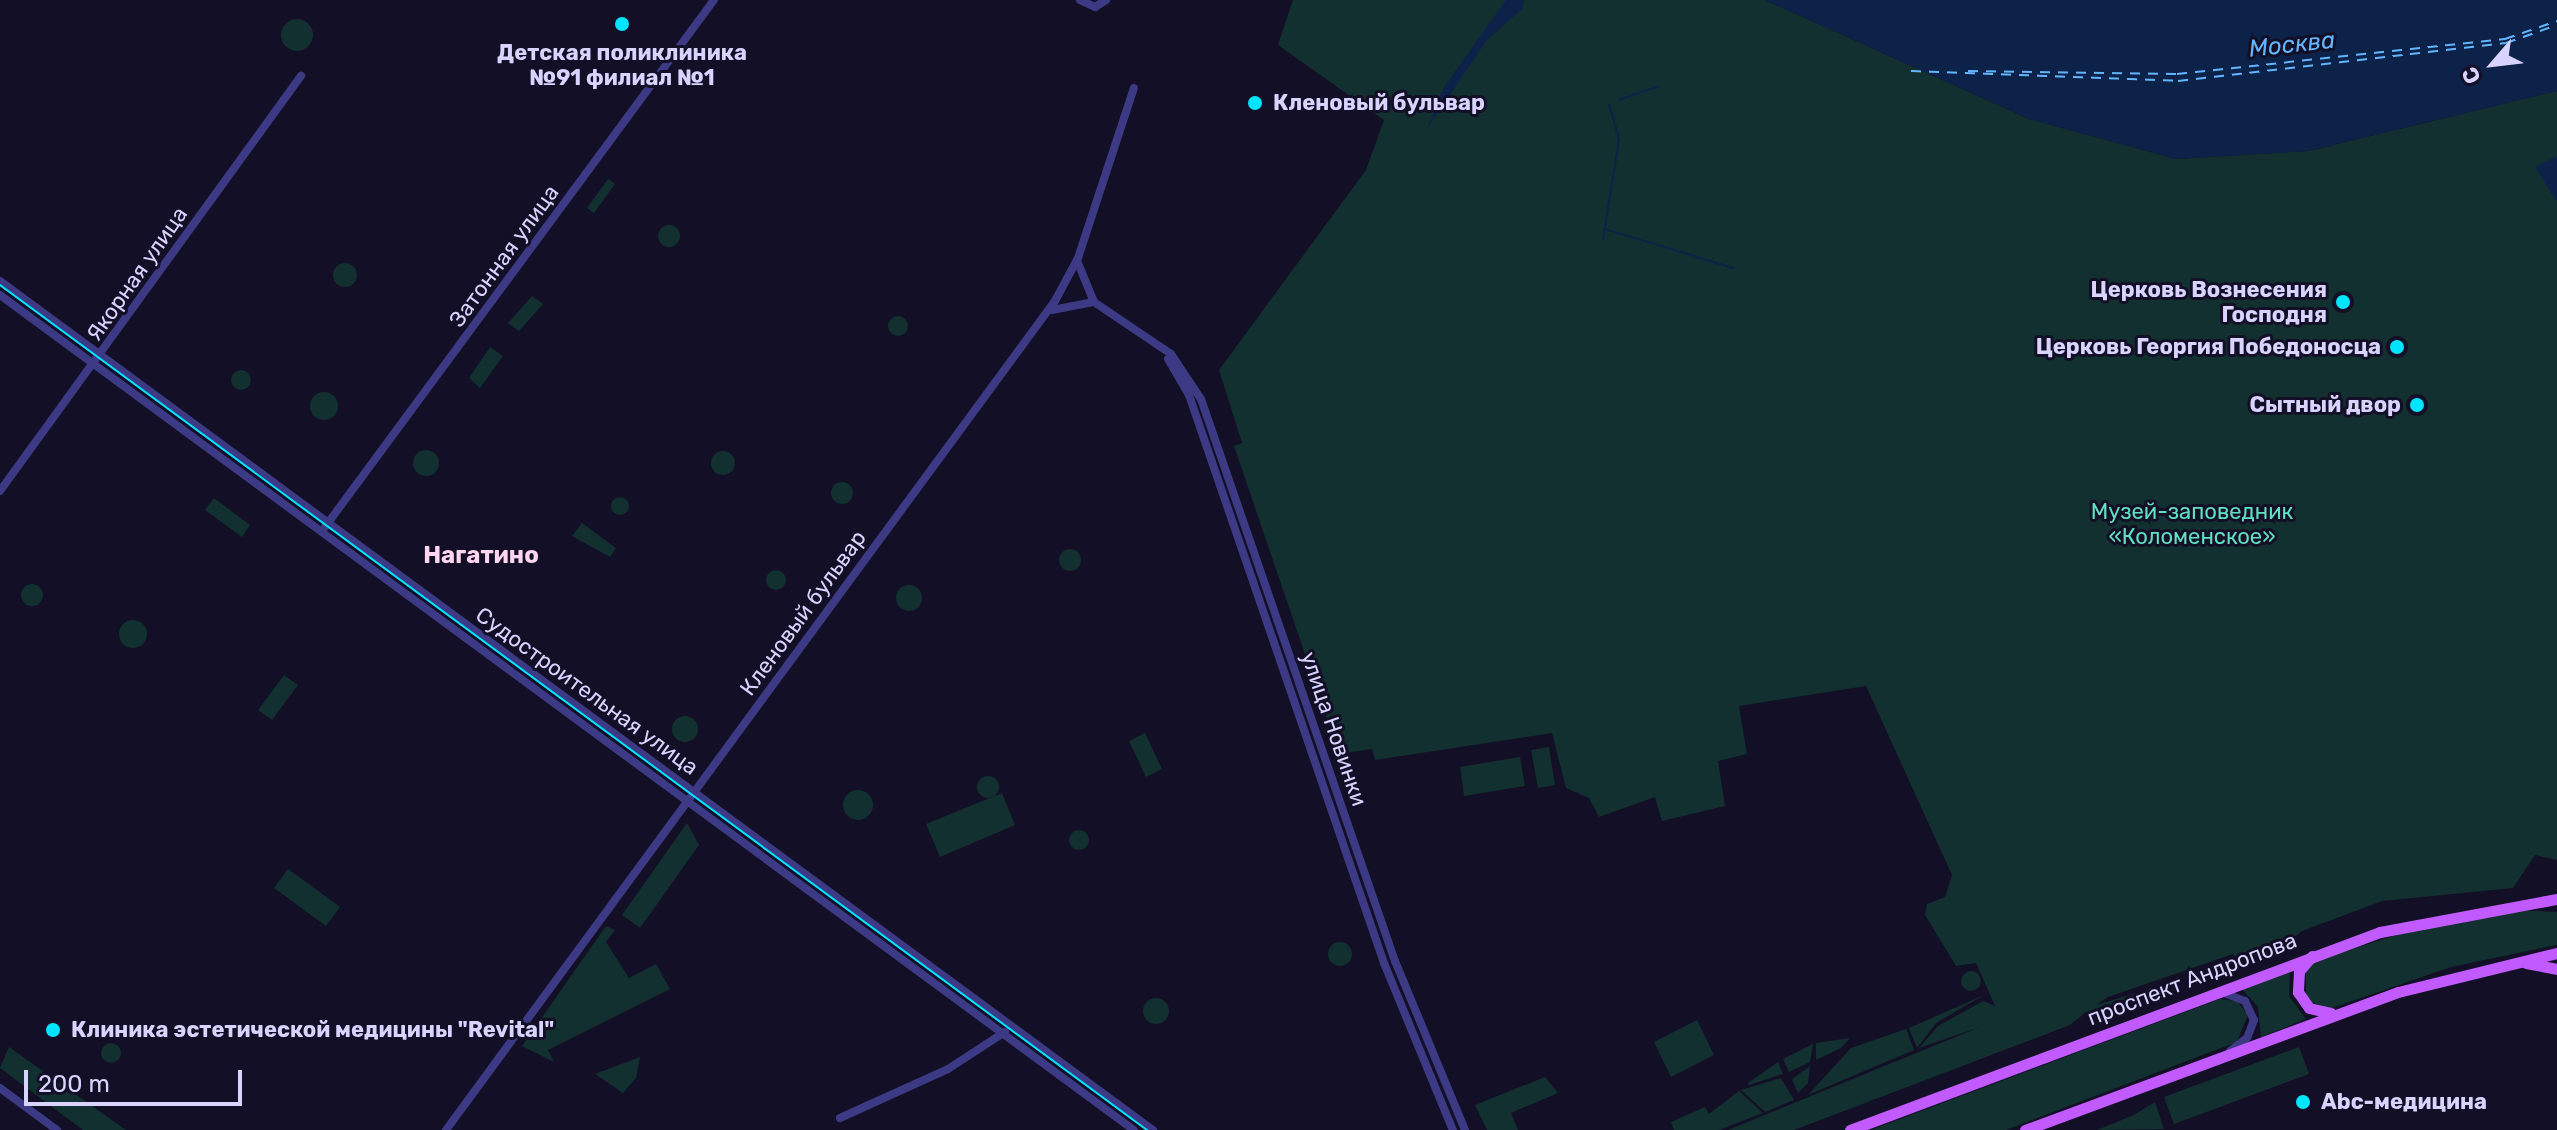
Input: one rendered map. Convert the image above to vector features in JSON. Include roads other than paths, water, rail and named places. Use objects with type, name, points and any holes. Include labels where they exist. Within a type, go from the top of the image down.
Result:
[{"type":"main road","name":"проспект Андропова","points":[[1850,1130],[2316,953],[2405,925],[2557,899]]},
{"type":"main road","points":[[2541,900],[2557,906]]},
{"type":"main road","points":[[2316,953],[2299,971],[2299,995],[2312,1010],[2337,1014]]},
{"type":"main road","points":[[2029,1129],[2229,1051],[2337,1014],[2510,961],[2557,953]]},
{"type":"main road","points":[[2510,961],[2557,969]]},
{"type":"street","name":"Затонная улица","points":[[322,532],[714,0]]},
{"type":"street","points":[[1080,0],[1092,7],[1106,0]]},
{"type":"street","name":"Якорная улица","points":[[0,491],[95,365],[301,76]]},
{"type":"street","name":"Кленовый бульвар","points":[[446,1130],[1043,319],[1078,258],[1134,88]]},
{"type":"street","points":[[1043,319],[1069,301],[1094,302],[1078,258]]},
{"type":"street","name":"Судостроительная улица","points":[[0,281],[1153,1130]]},
{"type":"street","name":"Судостроительная улица","points":[[0,295],[1134,1130]]},
{"type":"street","name":"улица Новинки","points":[[1094,302],[1158,348],[1190,378],[1218,445],[1376,908],[1465,1130]]},
{"type":"street","name":"улица Новинки","points":[[1158,348],[1185,384],[1366,913],[1453,1130]]},
{"type":"street","points":[[1207,449],[1212,441],[1218,445]]},
{"type":"street","points":[[1366,913],[1376,908]]},
{"type":"street","points":[[2202,996],[2232,994],[2249,1007],[2251,1033],[2229,1051]]},
{"type":"street","points":[[840,1118],[948,1069],[1003,1034],[1011,1025]]},
{"type":"street","points":[[0,1088],[57,1130]]},
{"type":"water","points":[[1506,0],[1524,0],[1522,9],[1486,41],[1427,129],[1444,87]]},
{"type":"water","name":"Москва","points":[[1765,0],[2557,0],[2557,91],[2308,151],[2176,159],[2029,119]]},
{"type":"water","points":[[2557,156],[2557,202],[2535,167]]},
{"type":"waterway","points":[[1619,100],[1659,86]]},
{"type":"waterway","points":[[1603,239],[1619,139],[1609,104]]},
{"type":"waterway","points":[[1605,229],[1733,268]]},
{"type":"tram line","points":[[0,285],[1147,1130]]},
{"type":"place","name":"Детская поликлиника №91 филиал №1","points":[[622,24]]},
{"type":"place","name":"Кленовый бульвар","points":[[1255,103]]},
{"type":"place","name":"Церковь Вознесения Господня","points":[[2343,302]]},
{"type":"place","name":"Церковь Георгия Победоносца","points":[[2397,347]]},
{"type":"place","name":"Сытный двор","points":[[2417,405]]},
{"type":"place","name":"Клиника эстетической медицины \"Revital\"","points":[[53,1030]]},
{"type":"place","name":"Abc-медицина","points":[[2303,1102]]},
{"type":"district","name":"Нагатино","points":[[481,556]]},
{"type":"park label","name":"Музей-заповедник «Коломенское»","points":[[2192,524]]}]
